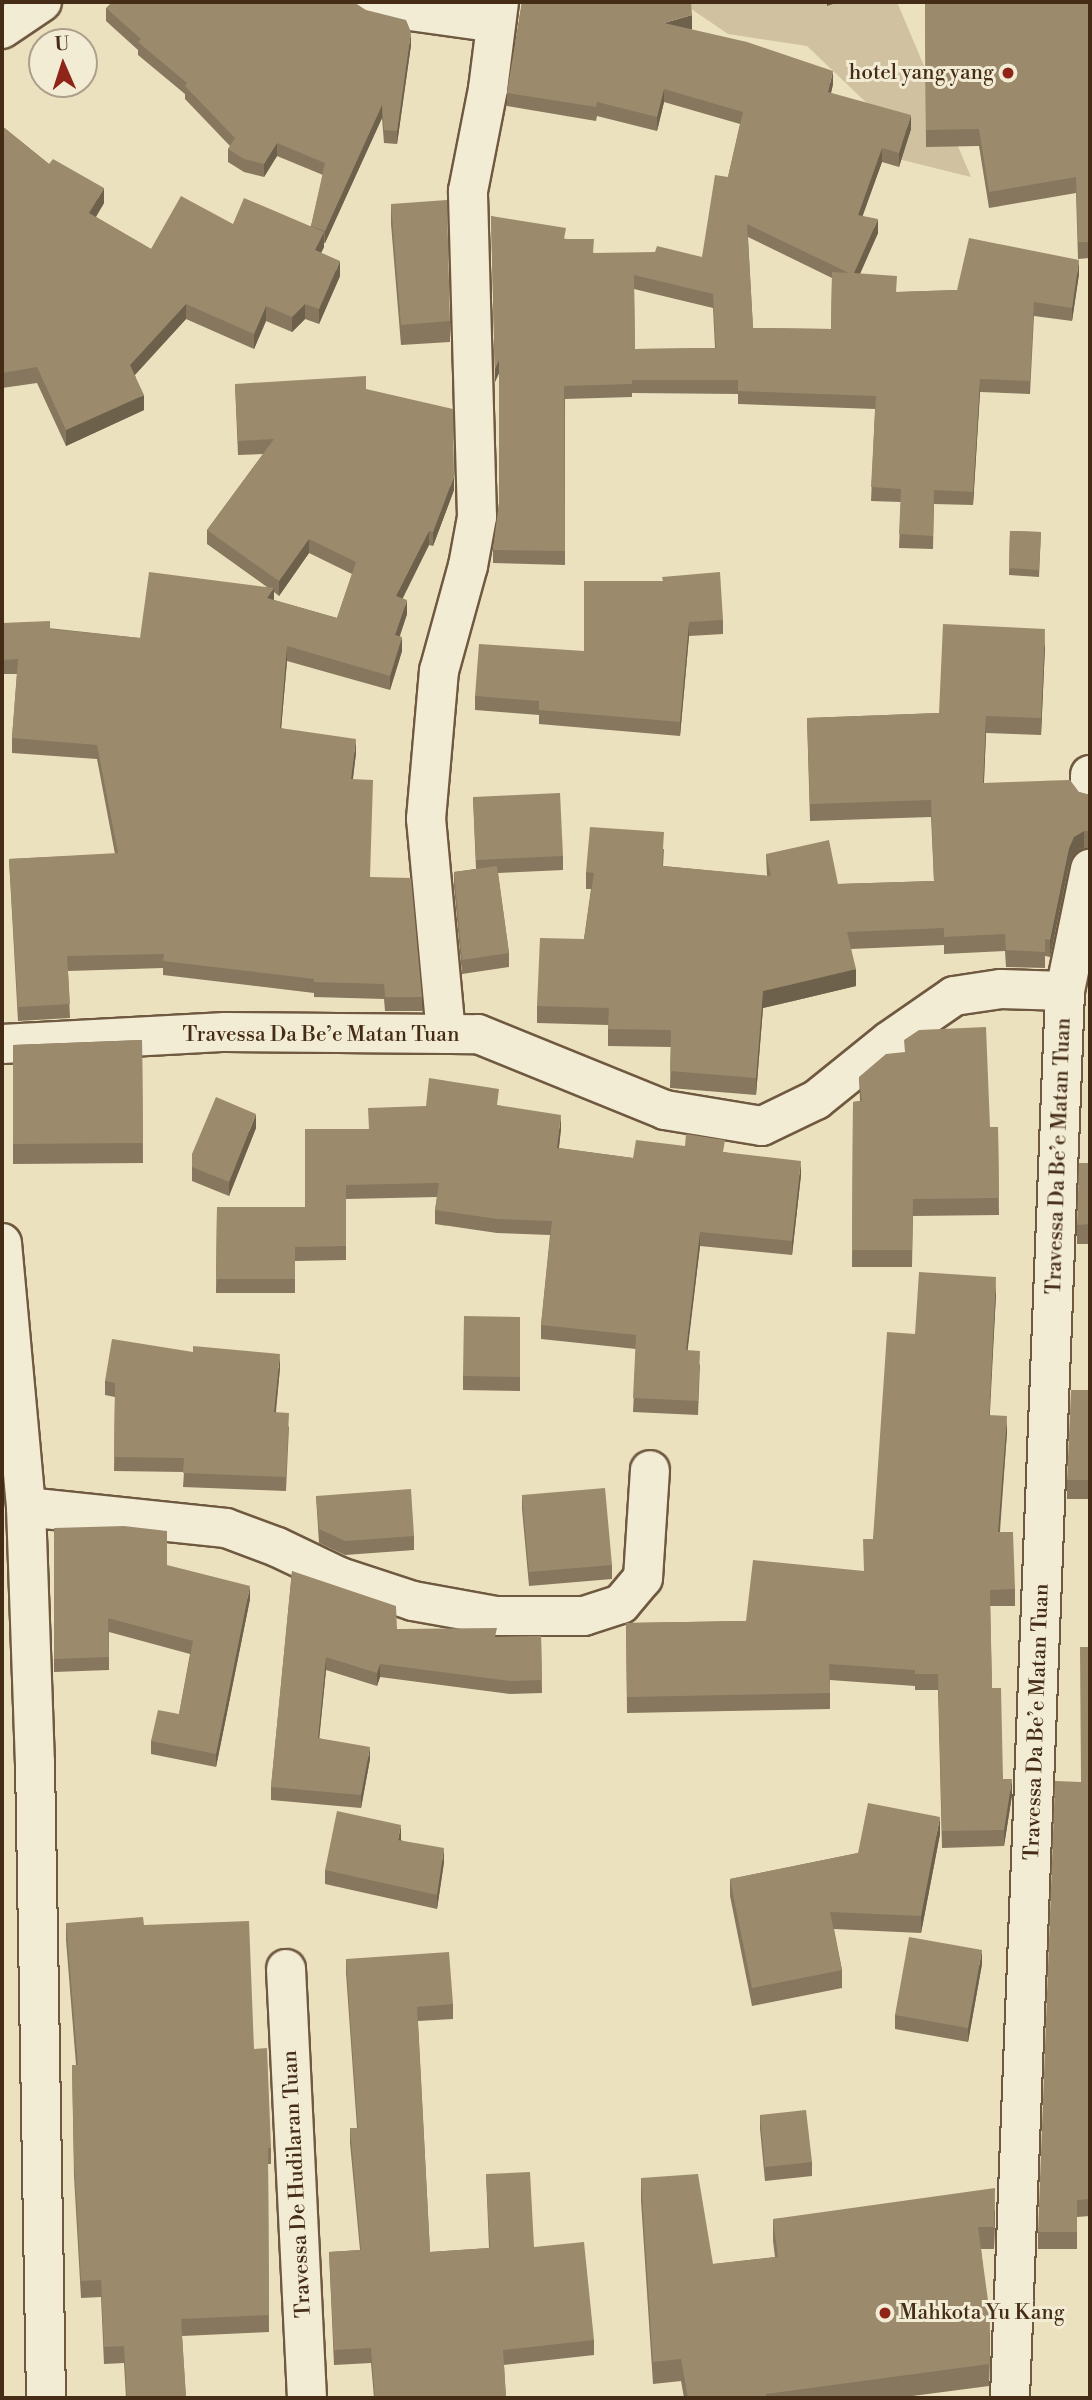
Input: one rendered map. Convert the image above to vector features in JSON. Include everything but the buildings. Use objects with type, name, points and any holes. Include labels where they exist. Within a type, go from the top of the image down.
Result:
[{"type":"street","points":[[2,29],[42,2]]},
{"type":"street","points":[[372,2],[444,17],[498,12],[488,89],[468,191],[477,517],[468,566],[439,671],[426,818],[446,1034]]},
{"type":"street","points":[[1090,775],[1090,790]]},
{"type":"street","points":[[1065,991],[1090,869]]},
{"type":"street","name":"Travessa Da Be’e Matan Tuan","points":[[2,1044],[226,1032],[478,1034],[664,1110],[762,1126],[816,1100],[889,1041],[954,996],[1001,989],[1065,991],[1010,2398]]},
{"type":"street","points":[[2,1243],[26,1507],[35,1763],[46,2398]]},
{"type":"street","points":[[26,1507],[226,1528],[277,1547],[340,1577],[413,1601],[496,1616],[584,1616],[621,1604],[643,1578],[650,1470]]},
{"type":"street","name":"Travessa De Hudilaran Tuan","points":[[286,1969],[307,2398]]},
{"type":"shaded area","points":[[681,2],[897,2],[971,177],[890,157],[874,110],[807,46],[728,34]]},
{"type":"place","name":"hotel yang yang","points":[[1008,73]]},
{"type":"place","name":"Mahkota Yu Kang","points":[[885,2313]]}]
